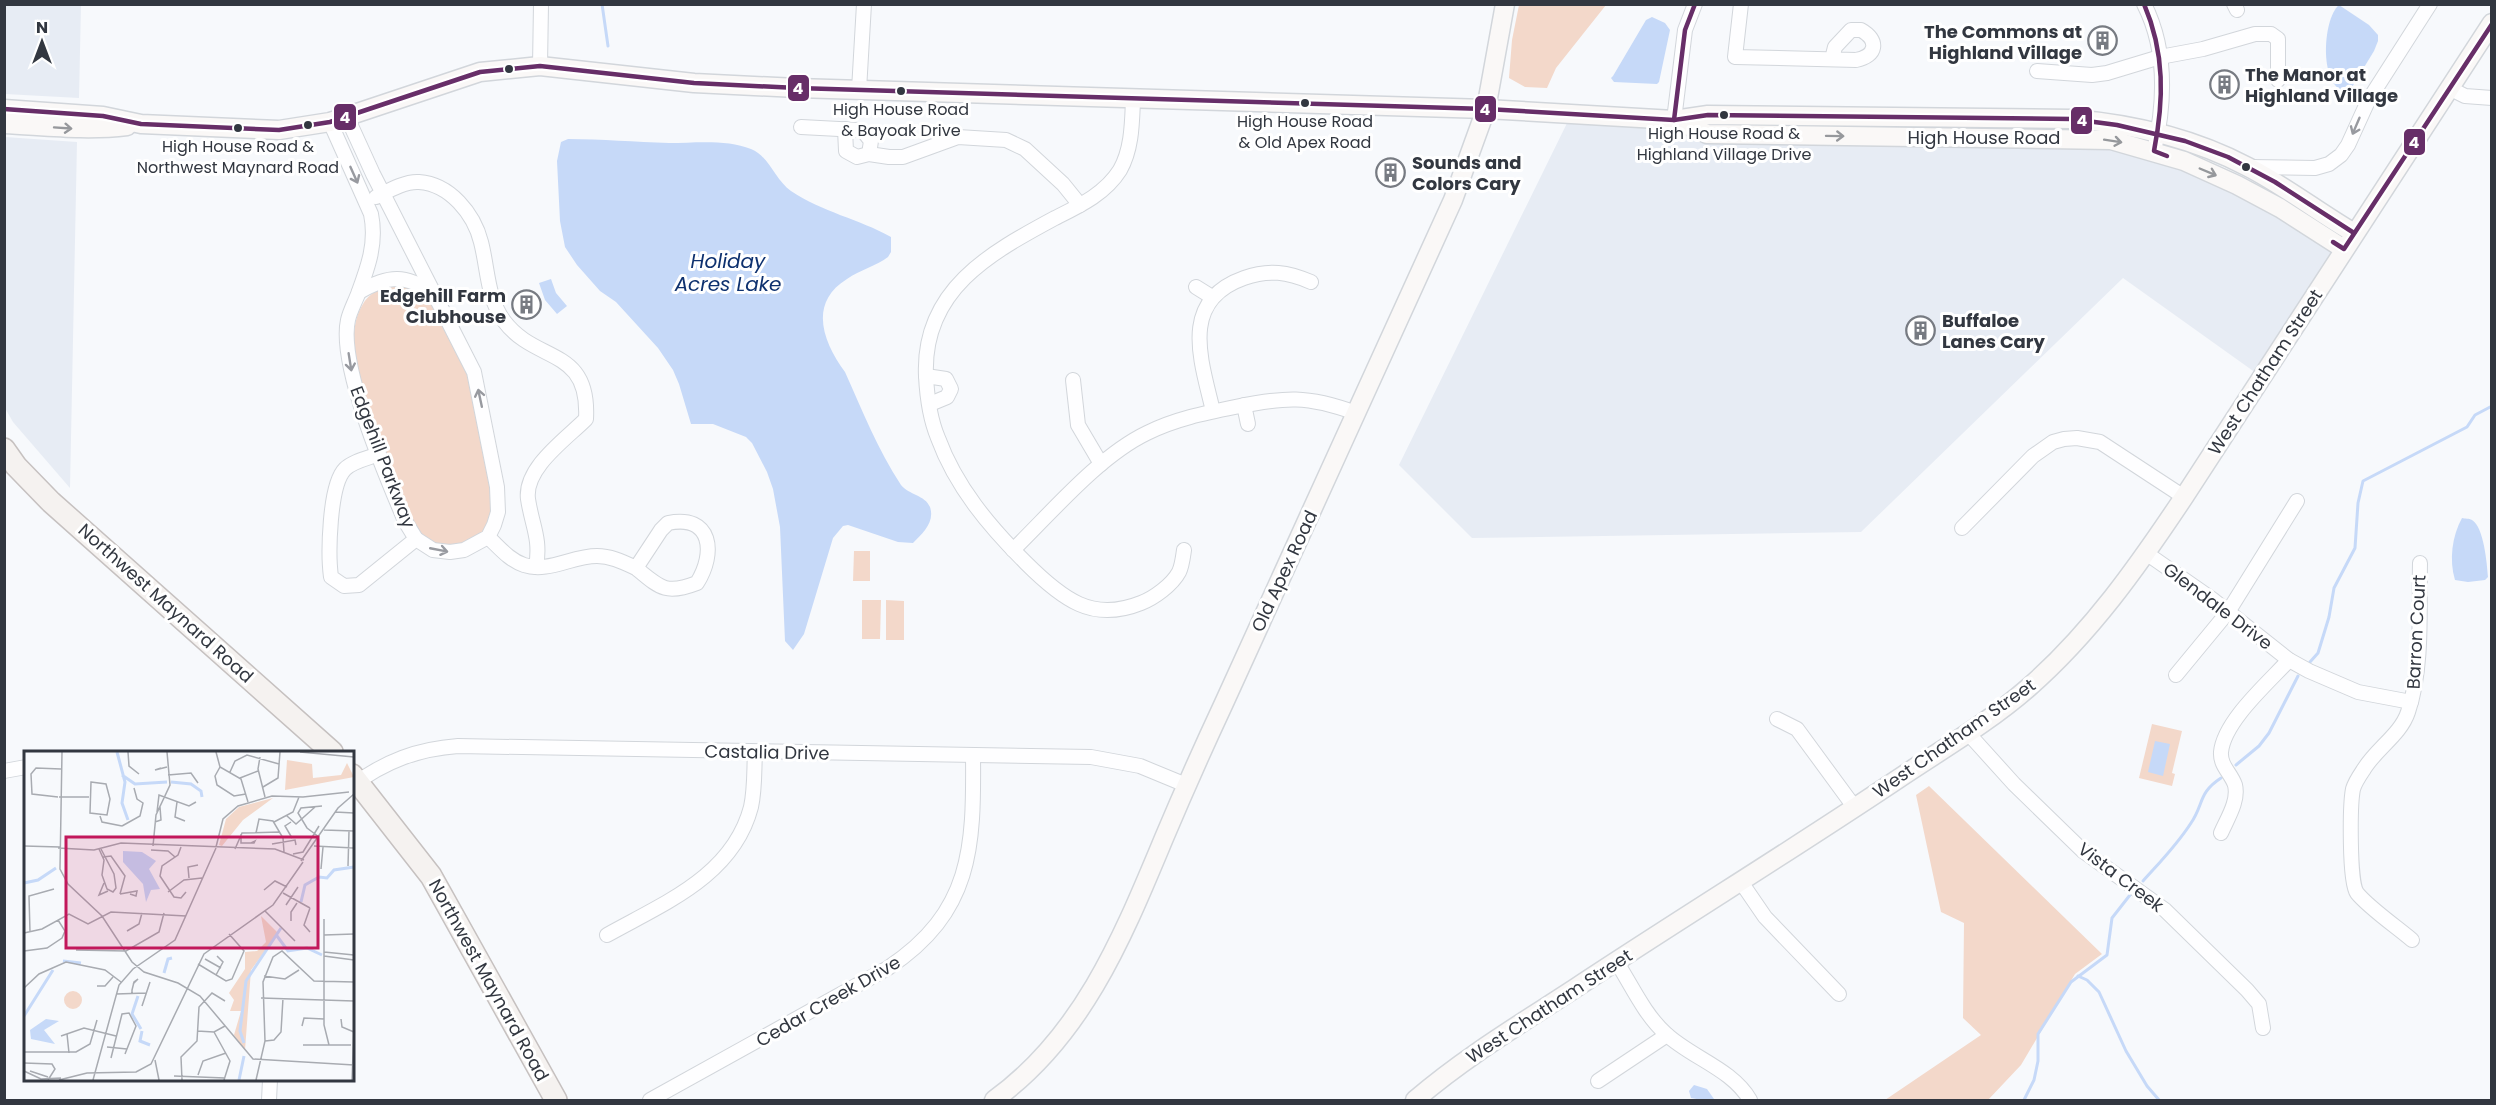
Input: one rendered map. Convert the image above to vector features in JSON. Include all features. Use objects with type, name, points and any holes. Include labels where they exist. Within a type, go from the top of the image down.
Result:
[{"type":"main road","name":"Old Apex Road","points":[[994,1101],[1051,1051],[1095,988],[1138,901],[1186,786],[1453,200],[1486,109],[1505,4]]},
{"type":"main road","name":"West Chatham Street","points":[[1415,1101],[1444,1076],[1497,1039],[1855,808],[1967,732],[2025,690],[2075,643],[2146,553],[2184,497],[2263,378],[2354,232],[2492,23]]},
{"type":"main road","name":"High House Road","points":[[4,109],[103,116],[141,124],[279,130],[339,119],[480,72],[540,66],[694,83],[1133,100],[1486,109],[1674,120],[1708,115],[2072,119],[2123,125],[2259,196],[2343,249]]},
{"type":"main road","name":"High House Road","points":[[4,124],[102,129],[141,124]]},
{"type":"main road","name":"High House Road","points":[[2156,142],[2248,167],[2354,232]]},
{"type":"main road","name":"Northwest Maynard Road","points":[[4,449],[16,466],[51,502],[330,751]]},
{"type":"main road","name":"Northwest Maynard Road","points":[[354,781],[431,876],[556,1101]]},
{"type":"street","points":[[540,66],[541,4]]},
{"type":"street","points":[[859,90],[864,4]]},
{"type":"street","points":[[1674,120],[1685,30],[1695,4]]},
{"type":"street","points":[[1741,4],[1735,57],[1832,59]]},
{"type":"street","points":[[2144,4],[2155,31],[2160,57],[2162,101],[2156,142]]},
{"type":"street","points":[[2248,167],[2315,168],[2329,164],[2342,155],[2368,100],[2430,4]]},
{"type":"street","points":[[2037,71],[2092,75],[2108,73],[2160,57],[2203,49],[2255,34],[2271,34],[2277,37],[2278,42],[2278,80]]},
{"type":"street","points":[[2450,88],[2465,96],[2492,98]]},
{"type":"street","points":[[1133,100],[1129,149],[1121,168],[1106,187],[1080,205],[993,253],[972,270],[957,286],[940,311],[931,337],[926,376],[937,437],[956,477],[984,519],[1013,550],[1064,596],[1079,604],[1107,610],[1134,606],[1153,597],[1179,572],[1185,550]]},
{"type":"street","points":[[339,119],[363,155],[469,359],[479,391],[498,501],[495,525],[488,537],[512,560],[525,566],[536,567],[597,556],[617,559],[636,568],[663,589],[686,587],[697,583],[703,574],[709,555],[706,537],[696,526],[687,522],[668,523],[636,568]]},
{"type":"street","name":"Edgehill Parkway","points":[[339,119],[371,214],[374,240],[359,292],[348,319],[348,348],[354,383],[379,454],[405,521],[416,539],[433,550],[450,552],[470,547],[488,537]]},
{"type":"street","points":[[801,127],[858,130],[868,137],[872,146],[869,154]]},
{"type":"street","points":[[845,129],[844,146],[849,154],[861,157],[869,154],[903,157],[958,137],[1006,140],[1024,149],[1063,184],[1080,205]]},
{"type":"street","points":[[366,202],[383,193],[419,182],[442,189],[461,204],[471,218],[481,240],[496,309],[502,319],[522,339],[570,366],[577,374],[587,394],[586,419],[542,462],[530,479],[528,499],[538,540],[536,567]]},
{"type":"street","points":[[1213,411],[1199,341],[1202,318],[1212,297],[1222,288],[1236,281],[1268,272],[1292,273],[1311,282]]},
{"type":"street","points":[[359,292],[373,284],[396,278],[417,282],[435,293]]},
{"type":"street","points":[[1196,287],[1212,297]]},
{"type":"street","points":[[926,376],[946,379],[951,389],[947,397],[930,404]]},
{"type":"street","points":[[1073,380],[1074,411],[1078,425],[1083,438],[1101,464]]},
{"type":"street","points":[[1013,550],[1101,464],[1146,433],[1169,423],[1273,399],[1301,398],[1356,413]]},
{"type":"street","points":[[1244,405],[1248,424]]},
{"type":"street","points":[[1962,528],[2033,456],[2053,442],[2064,439],[2077,438],[2100,442],[2184,497]]},
{"type":"street","points":[[379,454],[345,469],[335,486],[329,562],[331,577],[344,586],[359,585],[416,539]]},
{"type":"street","points":[[2176,675],[2228,612],[2297,501]]},
{"type":"street","name":"Glendale Drive","points":[[2146,553],[2228,612],[2289,660],[2358,692],[2411,702]]},
{"type":"street","name":"Barron Court","points":[[2412,940],[2356,892],[2352,869],[2354,788],[2365,767],[2405,721],[2415,689],[2420,563]]},
{"type":"street","name":"Glendale Drive","points":[[2221,833],[2234,805],[2235,793],[2233,782],[2222,762],[2224,742],[2234,722],[2289,660]]},
{"type":"street","points":[[1777,719],[1797,729],[1855,808]]},
{"type":"street","name":"Vista Creek","points":[[1967,732],[2014,784],[2083,851],[2165,910],[2247,990],[2259,1004],[2263,1028]]},
{"type":"street","name":"Castalia Drive","points":[[354,781],[395,760],[442,747],[1103,758],[1140,766],[1186,786]]},
{"type":"street","points":[[607,935],[683,893],[720,864],[736,843],[751,807],[755,752]]},
{"type":"street","name":"Cedar Creek Drive","points":[[650,1101],[888,968],[923,941],[953,899],[968,859],[972,826],[973,755]]},
{"type":"street","points":[[4,771],[24,766]]},
{"type":"street","points":[[1741,882],[1765,916],[1839,994]]},
{"type":"street","points":[[1616,961],[1652,1019],[1667,1035],[1741,1086],[1750,1101]]},
{"type":"street","points":[[1598,1081],[1667,1035]]},
{"type":"street","points":[[269,1101],[270,1081]]},
{"type":"shaded area","points":[[4,5],[81,5],[79,98],[5,94]]},
{"type":"shaded area","points":[[1519,5],[1606,5],[1556,68],[1547,88],[1525,87],[1509,78],[1512,40]]},
{"type":"shaded area","points":[[1571,115],[1674,120],[1707,134],[1889,138],[2154,151],[2339,244],[2263,378],[2123,278],[1861,532],[1472,538],[1399,465]]},
{"type":"shaded area","points":[[5,137],[77,142],[70,488],[13,422],[5,408]]},
{"type":"shaded area","points":[[402,284],[425,293],[433,301],[466,364],[493,490],[494,517],[477,541],[462,547],[434,546],[414,527],[378,441],[356,368],[354,344],[356,322],[363,304],[375,292]]},
{"type":"shaded area","points":[[854,551],[870,551],[870,581],[853,581]]},
{"type":"shaded area","points":[[862,600],[881,600],[880,639],[862,639]]},
{"type":"shaded area","points":[[886,600],[904,601],[904,640],[886,640]]},
{"type":"shaded area","points":[[2152,724],[2182,731],[2172,773],[2175,774],[2172,786],[2139,778]]},
{"type":"shaded area","points":[[1929,786],[2102,954],[2075,974],[2021,1065],[1988,1100],[1885,1100],[1981,1035],[1963,1018],[1964,923],[1941,912],[1916,795]]},
{"type":"water","points":[[2339,5],[2369,25],[2378,35],[2374,51],[2349,92],[2339,89],[2332,80],[2326,54],[2329,25]]},
{"type":"water","points":[[1652,17],[1665,23],[1670,30],[1659,82],[1657,84],[1614,82],[1611,78],[1646,20]]},
{"type":"water","name":"Holiday Acres Lake","points":[[568,139],[669,143],[710,142],[742,146],[763,157],[791,191],[891,237],[891,252],[888,257],[847,279],[827,299],[823,311],[823,323],[831,348],[845,372],[885,458],[901,485],[928,503],[931,518],[927,527],[913,543],[898,542],[848,525],[843,526],[833,538],[804,634],[793,650],[785,641],[780,527],[773,489],[767,472],[752,443],[746,437],[713,424],[691,424],[673,370],[658,348],[616,302],[600,291],[577,265],[565,247],[560,221],[557,161],[561,142]]},
{"type":"water","points":[[551,279],[556,293],[567,306],[557,314],[545,300],[539,283]]},
{"type":"water","points":[[2462,518],[2472,520],[2479,530],[2487,564],[2488,577],[2485,580],[2468,582],[2455,580],[2452,564],[2453,548]]},
{"type":"water","points":[[2155,741],[2170,744],[2163,776],[2148,772]]},
{"type":"water","points":[[1694,1085],[1707,1089],[1714,1099],[1691,1098],[1689,1091]]},
{"type":"waterway","points":[[602,4],[608,46]]},
{"type":"waterway","points":[[2310,662],[2318,653],[2329,617],[2334,588],[2355,548],[2358,503],[2363,481],[2467,427],[2475,415],[2492,406]]},
{"type":"waterway","points":[[2236,765],[2259,746],[2269,733],[2298,676]]},
{"type":"waterway","points":[[2143,881],[2180,839],[2195,816],[2208,789],[2221,778]]},
{"type":"waterway","points":[[2024,1100],[2034,1080],[2038,1061],[2038,1034],[2071,982],[2107,955],[2112,918],[2130,895]]},
{"type":"waterway","points":[[2078,976],[2087,980],[2099,992],[2126,1051],[2147,1086],[2159,1100]]},
{"type":"transit line","name":"4","points":[[1674,120],[1685,30],[1695,4]]},
{"type":"transit line","name":"4","points":[[2144,4],[2156,40],[2161,77],[2160,113],[2154,151],[2167,156]]},
{"type":"transit line","name":"4","points":[[2333,242],[2344,249],[2492,24]]},
{"type":"transit line","name":"4","points":[[4,109],[103,116],[141,124],[279,130],[330,122],[480,72],[540,66],[694,83],[797,88],[1486,109],[1674,120],[1708,115],[2072,119],[2117,125],[2185,141],[2228,157],[2275,182],[2354,233]]},
{"type":"place","name":"The Commons at Highland Village","points":[[2103,41]]},
{"type":"place","name":"The Manor at Highland Village","points":[[2224,84]]},
{"type":"place","name":"High House Road & Bayoak Drive","points":[[901,91]]},
{"type":"place","name":"High House Road & Old Apex Road","points":[[1305,103]]},
{"type":"place","name":"High House Road & Highland Village Drive","points":[[1724,115]]},
{"type":"place","name":"High House Road & Northwest Maynard Road","points":[[238,128]]},
{"type":"place","name":"Sounds and Colors Cary","points":[[1391,172]]},
{"type":"place","name":"Edgehill Farm Clubhouse","points":[[527,305]]},
{"type":"place","name":"Buffaloe Lanes Cary","points":[[1921,330]]}]
